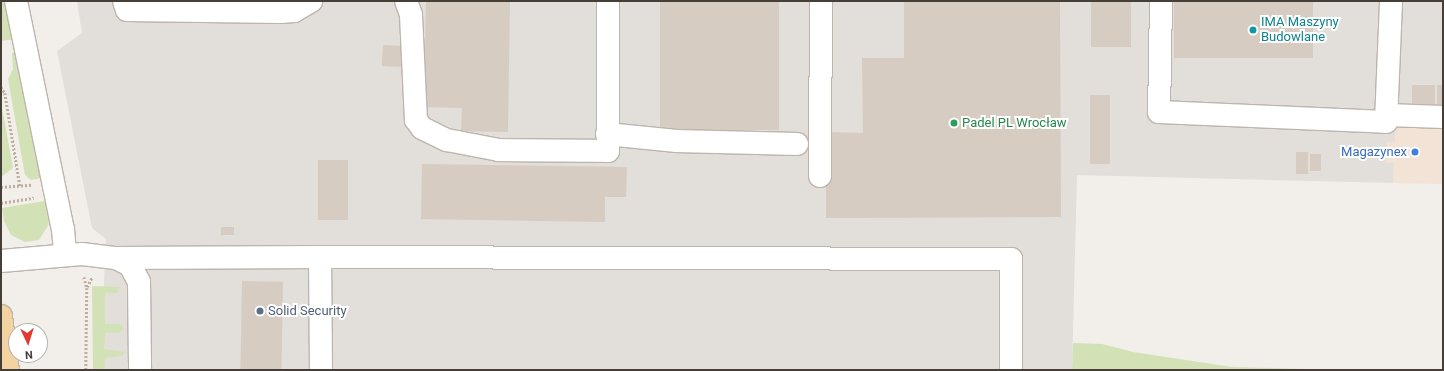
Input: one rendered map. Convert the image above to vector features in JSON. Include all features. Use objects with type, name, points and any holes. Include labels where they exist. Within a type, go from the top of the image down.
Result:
[{"type":"main road","points":[[1,316],[8,370]]},
{"type":"street","points":[[16,1],[63,229],[65,254]]},
{"type":"street","points":[[124,1],[127,10],[281,12],[294,11],[312,1]]},
{"type":"street","points":[[406,1],[411,15],[416,120],[422,128],[447,140],[499,150],[608,151],[608,1]]},
{"type":"street","points":[[820,176],[821,1]]},
{"type":"street","points":[[1161,1],[1159,112],[1386,122],[1391,1]]},
{"type":"street","points":[[1387,115],[1443,117]]},
{"type":"street","points":[[608,134],[677,141],[797,144]]},
{"type":"street","points":[[1,261],[65,254],[116,258],[320,257],[1011,259],[1012,370]]},
{"type":"street","points":[[320,257],[321,370]]},
{"type":"street","points":[[116,258],[130,265],[139,282],[140,370]]},
{"type":"path","points":[[1,87],[5,93],[20,186],[1,187]]},
{"type":"path","points":[[1,203],[41,197]]},
{"type":"path","points":[[86,370],[87,288]]},
{"type":"shaded area","points":[[77,1],[1443,1],[1443,123],[1395,123],[1395,141],[1387,142],[1386,163],[1394,163],[1393,183],[1077,175],[1072,370],[100,370],[106,239],[92,228],[57,51],[82,33]]},
{"type":"shaded area","name":"Magazynex","points":[[1395,123],[1443,123],[1443,184],[1393,183],[1394,163],[1386,163],[1387,141],[1394,141]]},
{"type":"green space","points":[[1,1],[7,1],[15,39],[1,41]]},
{"type":"green space","points":[[16,52],[42,178],[31,180],[25,175],[8,79],[13,69],[12,53]]},
{"type":"green space","points":[[1,102],[13,168],[1,177]]},
{"type":"green space","points":[[45,201],[49,224],[39,240],[25,242],[11,235],[4,221],[2,208]]},
{"type":"green space","points":[[92,286],[121,287],[117,293],[105,293],[105,324],[121,324],[124,329],[119,333],[105,333],[104,349],[125,352],[122,356],[105,358],[105,370],[93,370]]},
{"type":"green space","points":[[1073,343],[1102,344],[1133,352],[1232,367],[1341,370],[1072,370]]},
{"type":"building","points":[[426,1],[510,1],[508,132],[461,131],[462,108],[424,107]]},
{"type":"building","points":[[660,1],[779,1],[779,130],[660,130]]},
{"type":"building","points":[[904,1],[1060,1],[1061,217],[826,218],[826,132],[863,133],[862,58],[904,58]]},
{"type":"building","points":[[1091,1],[1131,1],[1131,47],[1091,47]]},
{"type":"building","name":"IMA Maszyny Budowlane","points":[[1174,1],[1313,1],[1313,58],[1174,58]]},
{"type":"building","points":[[383,45],[404,46],[403,67],[382,66]]},
{"type":"building","points":[[1412,85],[1435,85],[1435,104],[1412,104]]},
{"type":"building","points":[[1437,85],[1443,85],[1443,105],[1437,105]]},
{"type":"building","points":[[1090,95],[1110,95],[1110,164],[1090,164]]},
{"type":"building","points":[[1296,152],[1308,152],[1308,174],[1296,174]]},
{"type":"building","points":[[1310,154],[1321,154],[1321,171],[1310,171]]},
{"type":"building","points":[[318,160],[348,160],[348,220],[318,220]]},
{"type":"building","points":[[422,164],[627,167],[626,197],[605,197],[605,222],[421,219]]},
{"type":"building","points":[[221,227],[234,227],[234,235],[221,235]]},
{"type":"building","points":[[242,281],[283,282],[281,370],[240,370]]},
{"type":"place","name":"IMA Maszyny Budowlane","points":[[1253,30]]},
{"type":"place","name":"Padel PL Wrocław","points":[[954,123]]},
{"type":"place","name":"Magazynex","points":[[1415,152]]},
{"type":"place","name":"Solid Security","points":[[260,311]]}]
